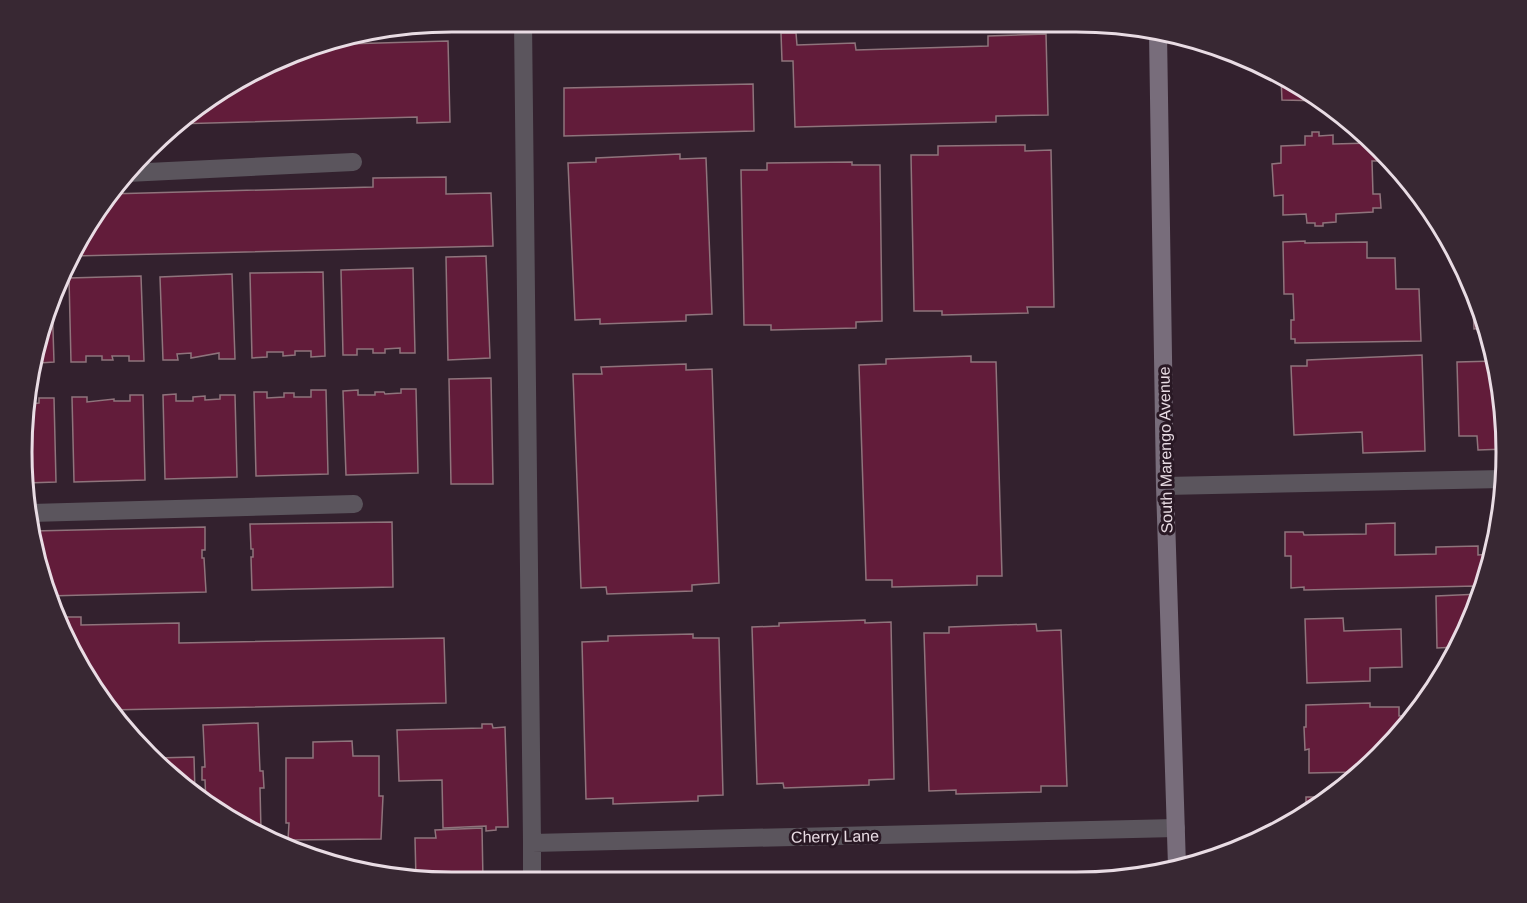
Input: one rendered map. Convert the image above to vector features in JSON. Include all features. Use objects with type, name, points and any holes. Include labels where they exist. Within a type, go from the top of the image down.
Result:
[{"type":"street","name":"South Marengo Avenue","points":[[1158,40],[1165,486],[1177,859]]},
{"type":"lane","points":[[523,32],[532,872]]},
{"type":"lane","points":[[138,172],[353,162]]},
{"type":"lane","points":[[1165,486],[1495,479]]},
{"type":"lane","points":[[36,513],[354,504]]},
{"type":"lane","name":"Cherry Lane","points":[[532,843],[1176,828]]},
{"type":"building","points":[[781,33],[796,33],[797,45],[855,43],[856,50],[988,46],[988,36],[1046,34],[1048,115],[996,116],[996,122],[795,127],[793,61],[782,61]]},
{"type":"building","points":[[448,41],[450,122],[417,123],[417,117],[189,124],[218,102],[266,75],[316,54],[353,44]]},
{"type":"building","points":[[753,84],[754,131],[564,136],[564,88]]},
{"type":"building","points":[[1281,86],[1307,101],[1282,100]]},
{"type":"building","points":[[1312,132],[1319,132],[1319,136],[1333,135],[1333,144],[1360,143],[1372,155],[1378,161],[1372,161],[1373,194],[1380,194],[1381,208],[1373,208],[1373,212],[1336,214],[1336,222],[1323,223],[1323,226],[1307,223],[1306,214],[1283,215],[1283,195],[1274,196],[1272,164],[1281,163],[1281,146],[1305,145],[1305,136],[1312,136]]},
{"type":"building","points":[[1025,145],[1025,151],[1051,150],[1054,307],[1027,307],[1028,313],[942,315],[942,311],[914,311],[911,155],[938,155],[938,146]]},
{"type":"building","points":[[680,154],[680,159],[706,158],[712,314],[686,315],[686,321],[600,324],[600,319],[575,320],[568,163],[596,162],[596,158]]},
{"type":"building","points":[[852,162],[852,165],[880,165],[882,321],[856,322],[856,328],[771,330],[771,325],[744,325],[741,170],[767,170],[767,163]]},
{"type":"building","points":[[446,177],[446,194],[491,193],[493,246],[80,256],[102,218],[120,194],[373,187],[373,178]]},
{"type":"building","points":[[1305,241],[1305,243],[1367,242],[1367,258],[1395,258],[1396,289],[1419,289],[1421,341],[1295,343],[1295,339],[1291,339],[1291,320],[1294,320],[1293,294],[1284,294],[1283,242]]},
{"type":"building","points":[[486,256],[490,358],[448,360],[446,257]]},
{"type":"building","points":[[413,268],[415,353],[400,353],[400,348],[385,349],[385,353],[373,353],[373,349],[357,349],[357,355],[343,355],[341,270]]},
{"type":"building","points":[[323,272],[325,356],[311,357],[311,351],[295,351],[295,355],[283,356],[283,352],[267,352],[267,357],[252,358],[250,273]]},
{"type":"building","points":[[232,274],[235,359],[219,359],[219,353],[191,358],[191,353],[177,354],[178,360],[163,360],[160,277]]},
{"type":"building","points":[[141,276],[144,361],[129,361],[129,356],[112,356],[113,360],[102,360],[102,356],[86,356],[86,362],[71,362],[69,278]]},
{"type":"building","points":[[53,320],[54,362],[42,363]]},
{"type":"building","points":[[1422,355],[1425,451],[1363,453],[1362,432],[1294,435],[1291,366],[1307,366],[1307,360]]},
{"type":"building","points":[[971,356],[971,362],[996,362],[1002,576],[977,576],[977,585],[892,587],[892,580],[866,580],[859,365],[886,364],[886,359]]},
{"type":"building","points":[[1485,361],[1492,397],[1496,449],[1478,450],[1477,436],[1459,436],[1457,362]]},
{"type":"building","points":[[686,364],[686,370],[712,369],[719,583],[692,585],[692,591],[607,594],[606,587],[581,588],[573,374],[602,374],[601,367]]},
{"type":"building","points":[[491,378],[493,484],[451,484],[449,379]]},
{"type":"building","points":[[401,389],[416,389],[418,473],[346,475],[343,391],[358,390],[358,395],[375,395],[375,392],[401,393]]},
{"type":"building","points":[[311,390],[326,390],[328,474],[256,476],[254,392],[267,392],[267,398],[284,397],[284,393],[294,393],[294,397],[311,397]]},
{"type":"building","points":[[176,394],[176,401],[193,401],[193,397],[205,396],[205,400],[220,399],[220,395],[235,395],[237,477],[165,479],[163,395]]},
{"type":"building","points":[[130,395],[143,395],[145,480],[74,482],[72,397],[87,397],[87,402],[114,399],[114,401],[130,401]]},
{"type":"building","points":[[39,398],[54,398],[56,482],[32,483],[32,424],[34,403],[39,403]]},
{"type":"building","points":[[392,522],[393,587],[252,590],[251,557],[253,557],[253,549],[251,549],[250,524]]},
{"type":"building","points":[[1395,523],[1395,555],[1436,554],[1436,547],[1478,546],[1478,555],[1482,555],[1473,586],[1304,590],[1304,587],[1291,588],[1291,556],[1285,556],[1285,532],[1303,532],[1304,535],[1366,534],[1366,524]]},
{"type":"building","points":[[205,527],[205,550],[202,550],[202,558],[204,558],[206,592],[57,596],[40,531]]},
{"type":"building","points":[[1470,594],[1447,648],[1437,648],[1436,596]]},
{"type":"building","points":[[65,617],[81,617],[81,625],[179,623],[179,643],[444,638],[446,703],[120,710],[88,662]]},
{"type":"building","points":[[1343,618],[1344,631],[1401,629],[1402,667],[1370,668],[1370,681],[1307,683],[1305,619]]},
{"type":"building","points":[[865,620],[865,623],[891,622],[894,779],[869,780],[869,785],[784,788],[783,783],[757,784],[752,627],[779,626],[779,623]]},
{"type":"building","points":[[1036,624],[1037,631],[1061,630],[1067,786],[1041,786],[1041,792],[956,794],[956,790],[929,791],[924,633],[949,633],[949,627]]},
{"type":"building","points":[[693,634],[693,638],[719,638],[723,795],[698,796],[698,801],[613,804],[613,798],[586,799],[582,642],[608,641],[608,636]]},
{"type":"building","points":[[1370,703],[1370,707],[1399,707],[1399,716],[1401,716],[1346,772],[1309,773],[1309,749],[1305,750],[1306,705]]},
{"type":"building","points":[[258,723],[260,771],[263,771],[264,788],[260,788],[261,825],[206,792],[205,780],[202,780],[202,767],[205,767],[203,725]]},
{"type":"building","points":[[482,724],[492,724],[493,728],[505,727],[508,827],[496,827],[496,830],[486,831],[486,826],[443,828],[442,780],[399,781],[397,730],[482,728]]},
{"type":"building","points":[[352,741],[353,756],[379,756],[379,796],[383,796],[381,839],[288,839],[286,758],[313,758],[313,742]]},
{"type":"building","points":[[194,757],[195,784],[175,767],[165,758]]},
{"type":"building","points":[[1306,797],[1314,797],[1309,801],[1306,803]]},
{"type":"building","points":[[482,828],[483,872],[416,870],[415,838],[436,838],[435,830]]}]
